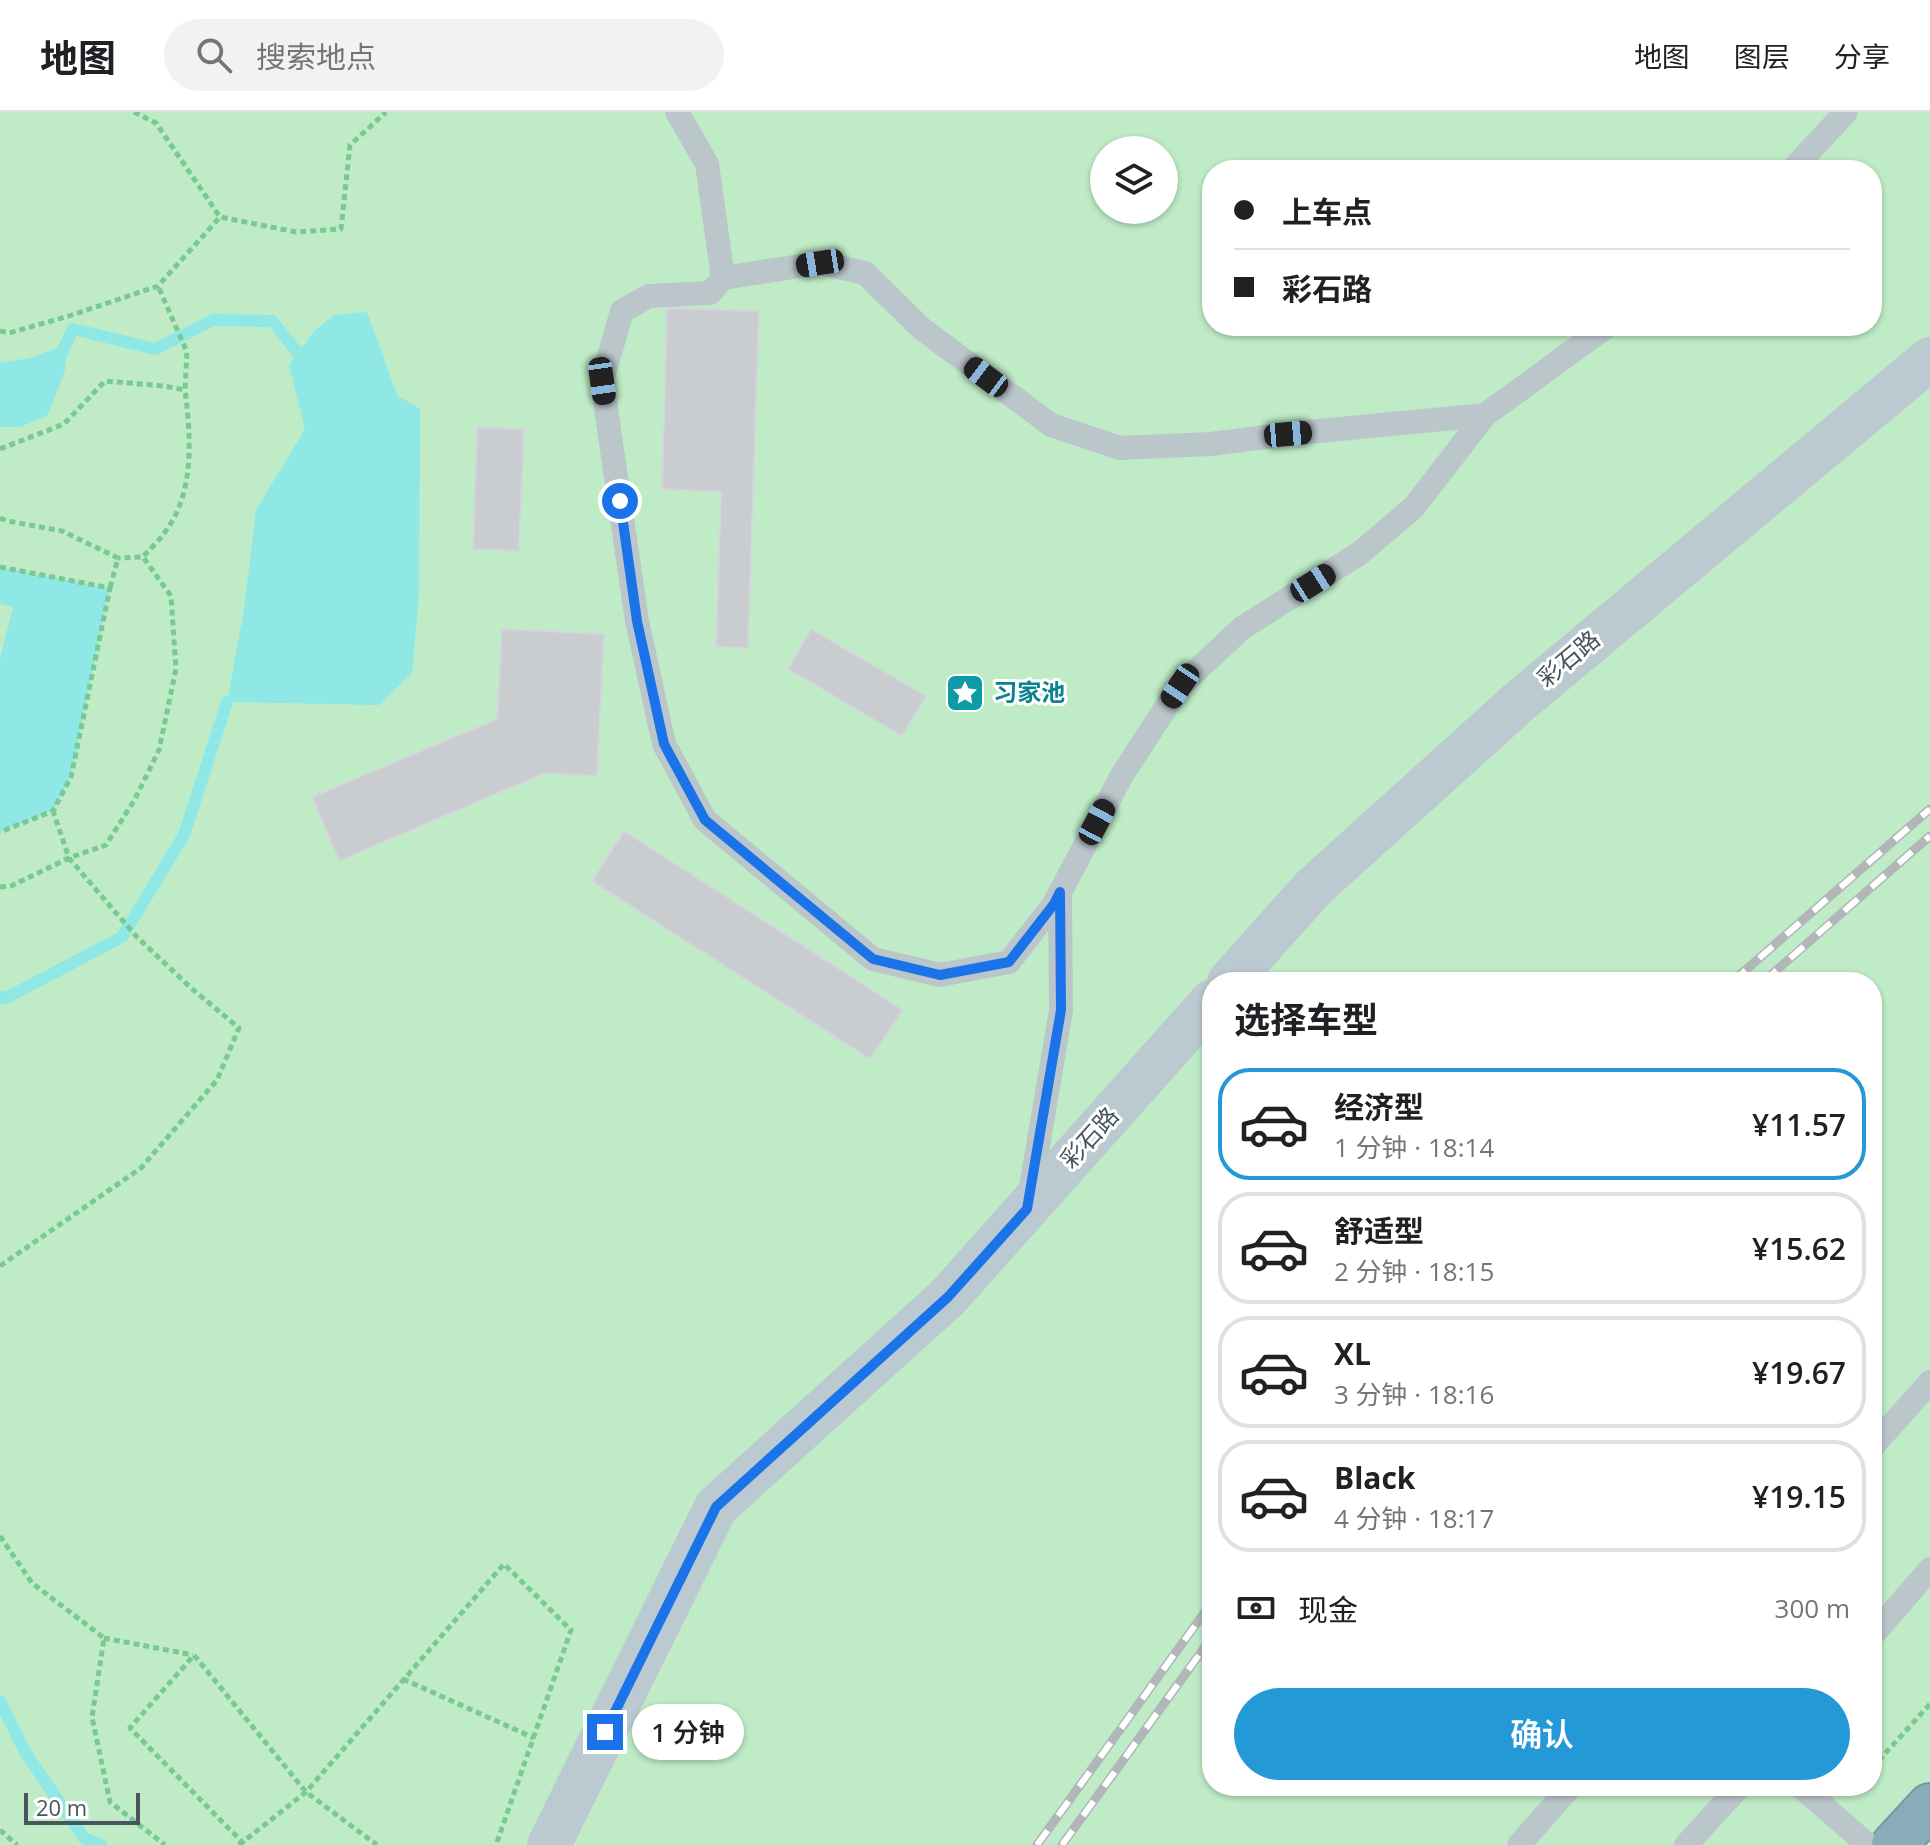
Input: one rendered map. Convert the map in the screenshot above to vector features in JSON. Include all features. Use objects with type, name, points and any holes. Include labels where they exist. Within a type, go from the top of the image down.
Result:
[{"type":"highway","points":[[1894,1845],[1930,1806]]},
{"type":"street","name":"彩石路","points":[[1238,972],[1313,888],[1520,701],[1930,359]]},
{"type":"street","name":"彩石路","points":[[549,1845],[716,1507],[948,1297],[1202,1012]]},
{"type":"lane","points":[[677,112],[707,164],[723,278]]},
{"type":"lane","points":[[1801,160],[1846,112]]},
{"type":"lane","points":[[1485,415],[1211,444],[1120,448],[1051,425],[921,328],[865,273],[820,263],[723,278],[710,293],[649,296],[622,311],[602,381],[637,621],[664,744],[705,820],[873,959],[940,975],[1009,962],[1054,904],[1122,775],[1180,686],[1242,628],[1360,553],[1414,507],[1485,415],[1593,336]]},
{"type":"lane","points":[[1027,1209],[1061,1010],[1060,892]]},
{"type":"lane","points":[[1882,1436],[1930,1382]]},
{"type":"lane","points":[[1882,1624],[1930,1569]]},
{"type":"lane","points":[[1519,1845],[1562,1796]]},
{"type":"lane","points":[[1686,1845],[1731,1796]]},
{"type":"lane","points":[[1812,1796],[1868,1845]]},
{"type":"path","points":[[134,112],[156,123],[220,217],[296,232],[341,229],[350,145],[386,112]]},
{"type":"path","points":[[0,331],[9,333],[158,286],[220,217]]},
{"type":"path","points":[[0,518],[62,531],[118,558],[143,557],[166,531],[179,505],[190,462],[185,390],[187,352],[158,286]]},
{"type":"path","points":[[0,449],[64,424],[105,381],[185,390]]},
{"type":"path","points":[[0,887],[11,886],[69,858],[106,845],[135,799],[159,750],[176,669],[171,596],[143,557]]},
{"type":"path","points":[[0,832],[53,811],[71,777],[118,558]]},
{"type":"path","points":[[0,567],[110,588]]},
{"type":"path","points":[[0,1266],[141,1168],[217,1080],[239,1028],[137,937],[110,906],[69,858],[53,811]]},
{"type":"path","points":[[0,1536],[32,1583],[104,1638],[194,1655],[306,1792],[377,1845]]},
{"type":"path","points":[[194,1655],[130,1728],[242,1844],[306,1792],[504,1564],[571,1630],[496,1845]]},
{"type":"path","points":[[104,1638],[92,1717],[110,1802],[165,1845]]},
{"type":"path","points":[[403,1679],[534,1738]]},
{"type":"path","points":[[1882,1757],[1930,1704]]},
{"type":"path","points":[[0,1830],[17,1845]]},
{"type":"green space","name":"习家池","points":[[0,112],[1930,112],[1930,1806],[1894,1845],[0,1845]]},
{"type":"water","points":[[367,312],[397,395],[420,409],[419,594],[412,673],[379,705],[227,702],[244,610],[256,510],[305,429],[289,365],[314,331],[334,315]]},
{"type":"water","points":[[66,345],[65,371],[47,416],[20,427],[0,427],[0,363],[29,358]]},
{"type":"water","points":[[0,567],[110,588],[71,777],[53,811],[0,832],[0,658],[13,607],[0,604]]},
{"type":"building","points":[[667,308],[759,311],[748,648],[716,647],[721,492],[662,489]]},
{"type":"building","points":[[477,427],[524,429],[519,551],[473,549]]},
{"type":"building","points":[[502,629],[604,634],[597,776],[545,773],[339,861],[312,797],[497,719]]},
{"type":"building","points":[[811,629],[926,696],[902,736],[788,669]]},
{"type":"building","points":[[624,831],[903,1010],[870,1059],[592,881]]},
{"type":"waterway","points":[[59,359],[73,329],[155,349],[213,320],[272,321],[298,353]]},
{"type":"waterway","points":[[0,997],[6,998],[122,937],[184,835],[227,702]]},
{"type":"waterway","points":[[0,1701],[25,1752],[84,1838],[101,1845]]},
{"type":"railway","points":[[1743,972],[1930,809]]},
{"type":"railway","points":[[1774,972],[1930,836]]},
{"type":"railway","points":[[1037,1845],[1202,1616]]},
{"type":"railway","points":[[1062,1845],[1202,1651]]},
{"type":"place","name":"习家池","points":[[965,693]]},
{"type":"route","points":[[605,1732],[716,1507],[948,1297],[1027,1209],[1061,1010],[1060,892],[1009,962],[940,975],[873,959],[705,820],[664,744],[637,621],[620,501]]}]
